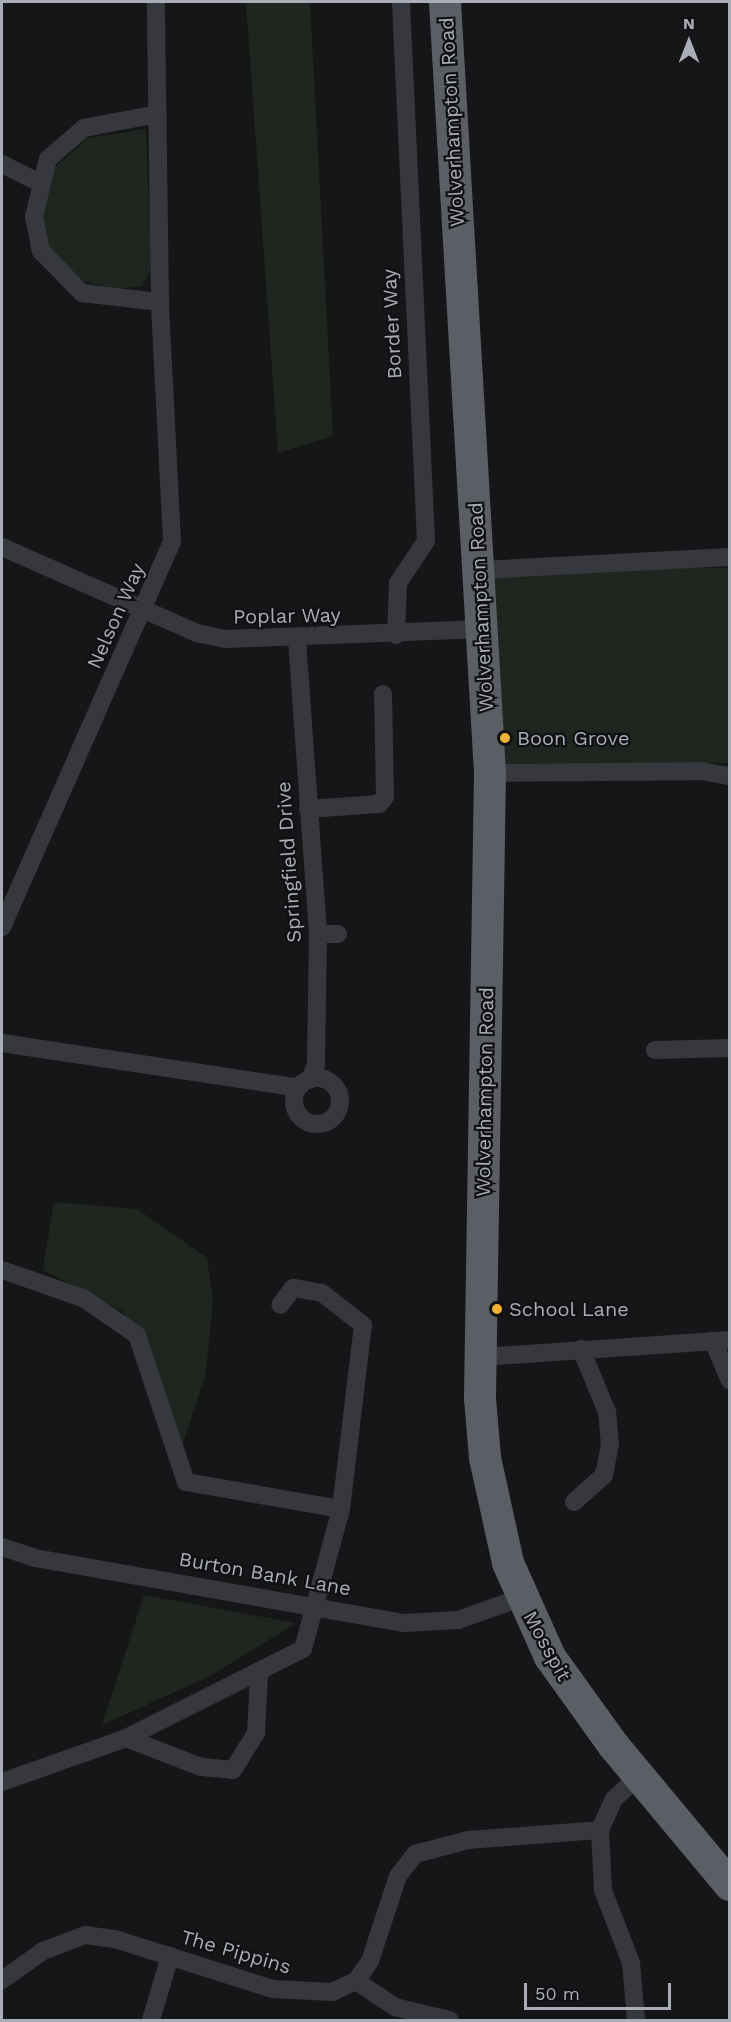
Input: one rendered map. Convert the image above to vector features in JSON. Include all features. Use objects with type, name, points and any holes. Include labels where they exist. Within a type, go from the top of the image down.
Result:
[{"type":"highway","name":"Wolverhampton Road","points":[[445,2],[480,570],[490,773],[481,1357]]},
{"type":"highway","name":"Mosspit","points":[[481,1357],[485,1458],[497,1527],[520,1598],[569,1687],[729,1885]]},
{"type":"street","name":"Nelson Way","points":[[2,927],[172,542],[160,302],[156,2]]},
{"type":"street","name":"Border Way","points":[[396,634],[398,584],[426,541],[400,2]]},
{"type":"street","points":[[158,114],[84,128],[48,159],[40,183],[34,216],[41,251],[82,293],[160,302]]},
{"type":"street","points":[[2,165],[40,183]]},
{"type":"street","name":"Poplar Way","points":[[2,547],[143,610],[225,639],[297,640],[483,629]]},
{"type":"street","points":[[480,570],[729,557]]},
{"type":"street","name":"Springfield Drive","points":[[2,1043],[304,1084],[316,1064],[318,934],[297,640]]},
{"type":"street","points":[[308,809],[379,804],[386,797],[383,694]]},
{"type":"street","points":[[490,773],[701,771],[729,776]]},
{"type":"street","points":[[318,934],[338,934]]},
{"type":"street","points":[[655,1050],[729,1048]]},
{"type":"street","points":[[2,1270],[83,1298],[137,1335],[186,1482],[341,1509]]},
{"type":"street","points":[[2,1782],[126,1738],[259,1676],[303,1649],[341,1509],[363,1325],[322,1293],[293,1288],[280,1305]]},
{"type":"street","points":[[481,1357],[721,1340],[729,1381]]},
{"type":"street","points":[[574,1502],[604,1474],[610,1445],[607,1412],[581,1350]]},
{"type":"street","name":"Burton Bank Lane","points":[[2,1547],[35,1558],[431,1623],[458,1620],[520,1598]]},
{"type":"street","points":[[126,1738],[201,1767],[233,1770],[256,1732],[259,1676]]},
{"type":"street","points":[[636,2020],[631,1963],[603,1890],[600,1830],[614,1799],[640,1775]]},
{"type":"street","points":[[449,2020],[395,2007],[356,1981],[381,1935],[398,1876],[415,1854],[468,1840],[600,1830]]},
{"type":"street","name":"The Pippins","points":[[2,1980],[43,1951],[84,1935],[309,1994],[356,1981]]},
{"type":"street","points":[[151,2020],[170,1956]]},
{"type":"shaded area","points":[[246,2],[310,2],[333,436],[278,453]]},
{"type":"shaded area","points":[[146,129],[151,268],[142,286],[117,289],[83,281],[49,248],[42,216],[55,167],[88,138]]},
{"type":"shaded area","points":[[489,568],[729,568],[729,763],[489,763]]},
{"type":"shaded area","points":[[54,1202],[137,1209],[207,1258],[213,1301],[206,1373],[181,1449],[137,1335],[122,1311],[43,1270]]},
{"type":"shaded area","points":[[144,1595],[296,1623],[210,1676],[102,1725]]},
{"type":"place","name":"Boon Grove","points":[[505,738]]},
{"type":"place","name":"School Lane","points":[[497,1309]]}]
